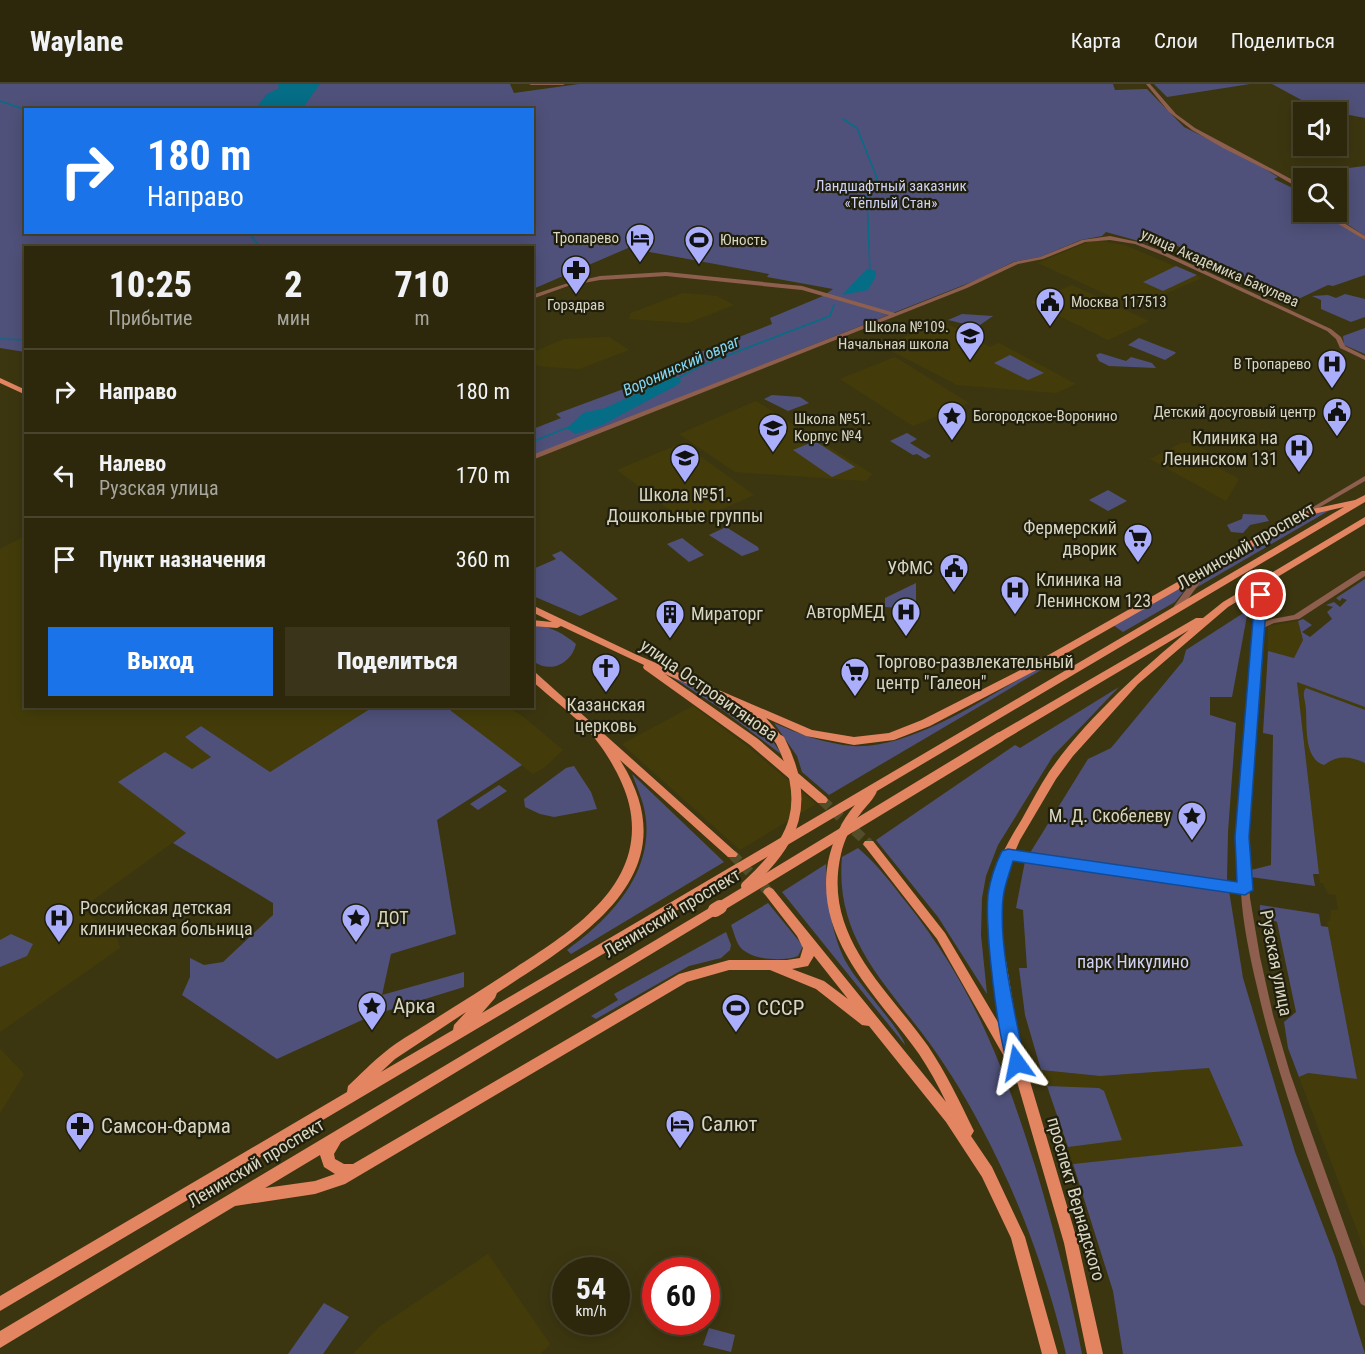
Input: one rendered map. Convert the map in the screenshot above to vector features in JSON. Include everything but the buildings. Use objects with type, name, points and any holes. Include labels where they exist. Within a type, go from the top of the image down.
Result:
[{"type":"main road","points":[[0,380],[24,392]]},
{"type":"main road","points":[[632,656],[798,729],[832,738],[866,741],[900,735],[1040,664],[1306,513],[1364,499]]},
{"type":"main road","name":"Ленинский проспект","points":[[0,1304],[1364,499]]},
{"type":"main road","name":"Ленинский проспект","points":[[0,1340],[1000,737],[1365,520]]},
{"type":"main road","name":"проспект Вернадского","points":[[1095,1354],[1071,1243],[1020,1076],[1004,1000],[995,924],[996,893],[1008,855],[1052,776],[1076,744],[1148,669],[1226,604]]},
{"type":"main road","name":"улица Островитянова","points":[[534,609],[632,656],[754,742],[822,800]]},
{"type":"main road","points":[[534,622],[546,622],[577,630]]},
{"type":"main road","points":[[534,677],[732,854]]},
{"type":"main road","points":[[715,910],[767,866],[789,838],[799,805],[797,776],[780,740],[758,715],[734,700]]},
{"type":"main road","points":[[336,1106],[390,1055],[565,942],[591,921],[619,892],[628,874],[636,839],[634,801],[627,782],[594,730]]},
{"type":"main road","points":[[884,781],[853,812],[835,847],[832,881],[839,920],[856,962],[934,1068],[987,1172],[1018,1237],[1050,1354]]},
{"type":"main road","points":[[869,844],[954,954],[1020,1076]]},
{"type":"main road","points":[[769,892],[951,1118],[987,1172]]},
{"type":"main road","points":[[224,1204],[273,1192],[323,1186],[360,1168],[683,978],[729,965],[787,965],[804,962],[809,948],[801,930]]},
{"type":"main road","points":[[762,964],[820,985],[854,1009],[885,1037]]},
{"type":"main road","points":[[452,1037],[499,985]]},
{"type":"main road","points":[[340,1135],[328,1148],[329,1163],[342,1171],[360,1168]]},
{"type":"street","points":[[531,84],[563,84]]},
{"type":"street","points":[[1149,84],[1171,112],[1192,128],[1260,163],[1293,183]]},
{"type":"street","points":[[1340,222],[1365,238]]},
{"type":"street","name":"улица Академика Бакулева","points":[[534,457],[1016,263],[1041,258],[1084,241],[1110,238],[1158,251],[1329,330],[1339,338],[1342,347],[1365,358]]},
{"type":"street","points":[[534,296],[567,285],[600,278],[666,274],[802,288],[893,314]]},
{"type":"street","points":[[1306,513],[1365,478]]},
{"type":"street","points":[[1177,609],[1206,570]]},
{"type":"street","points":[[1259,627],[1272,621],[1296,617],[1365,573]]},
{"type":"street","name":"Рузская улица","points":[[1263,581],[1242,837],[1252,949],[1271,1035],[1365,1300]]},
{"type":"street","points":[[1008,855],[1245,890]]},
{"type":"shaded area","points":[[278,84],[320,84],[303,108],[256,108],[267,94],[279,88]]},
{"type":"shaded area","points":[[1093,240],[1125,245],[1202,278],[1134,307],[1038,263]]},
{"type":"shaded area","points":[[867,269],[876,271],[876,276],[868,290],[842,295]]},
{"type":"shaded area","points":[[1072,285],[1149,321],[1108,340],[1031,302]]},
{"type":"shaded area","points":[[683,293],[717,296],[734,305],[688,323],[629,319],[631,313]]},
{"type":"shaded area","name":"Школа №109. Начальная школа","points":[[942,321],[990,347],[999,343],[1076,384],[1056,393],[957,385],[882,346]]},
{"type":"shaded area","points":[[609,337],[629,350],[579,369],[538,366],[534,362],[534,352],[564,339]]},
{"type":"shaded area","points":[[895,357],[969,403],[913,426],[840,379]]},
{"type":"shaded area","points":[[675,376],[681,380],[679,384],[602,425],[575,434],[567,428],[583,413],[605,408]]},
{"type":"shaded area","name":"Школа №51. Корпус №4","points":[[756,401],[872,474],[865,481],[735,472],[679,434]]},
{"type":"shaded area","name":"Школа №51. Дошкольные группы","points":[[682,443],[754,495],[688,524],[617,470]]},
{"type":"shaded area","points":[[1181,443],[1191,443],[1228,462],[1219,468],[1239,479],[1226,501],[1150,459]]},
{"type":"shaded area","points":[[24,537],[24,708],[371,708],[270,772],[201,726],[185,737],[212,756],[192,770],[119,782],[186,833],[82,908],[117,938],[120,948],[0,1032],[0,549]]},
{"type":"shaded area","points":[[1298,621],[1303,640],[1294,658],[1268,651],[1268,626]]},
{"type":"shaded area","points":[[1297,681],[1365,707],[1365,1251],[1299,1077],[1308,1073],[1357,1079],[1327,921],[1330,921],[1331,910],[1338,910],[1336,895],[1328,894],[1323,883],[1320,883]]},
{"type":"shaded area","points":[[693,706],[747,746],[816,804],[740,850],[622,744]]},
{"type":"shaded area","points":[[447,708],[508,708],[520,714],[563,750],[545,767],[533,774]]},
{"type":"shaded area","points":[[0,1049],[24,1074],[0,1113]]},
{"type":"shaded area","points":[[1209,1068],[1243,1147],[1073,1164],[1041,1070],[1100,1076]]},
{"type":"shaded area","points":[[488,1254],[550,1344],[540,1354],[353,1354],[379,1327]]},
{"type":"green space","name":"Ландшафтный заказник «Тёплый Стан»","points":[[0,84],[510,84],[514,93],[579,84],[1113,84],[1115,90],[1147,89],[1184,127],[1253,161],[1278,177],[1274,179],[1293,188],[1293,222],[1337,222],[1365,240],[1365,275],[1333,286],[1328,285],[1292,302],[1234,271],[1173,244],[1164,248],[1106,232],[1102,236],[1081,240],[1040,257],[1013,262],[979,279],[534,456],[534,429],[561,418],[556,414],[664,374],[693,355],[772,324],[770,318],[823,296],[833,289],[767,277],[769,274],[628,248],[534,289],[534,246],[24,246],[24,352],[0,348]]},
{"type":"green space","points":[[1154,84],[1250,84],[1167,97]]},
{"type":"green space","points":[[1272,84],[1365,84],[1365,118],[1347,115],[1347,102],[1305,102]]},
{"type":"green space","points":[[1365,166],[1365,236],[1345,222],[1347,222],[1347,168]]},
{"type":"green space","points":[[1176,266],[1197,275],[1163,291],[1143,282]]},
{"type":"green space","points":[[1345,294],[1365,299],[1365,317],[1351,322],[1321,309],[1321,300],[1312,296],[1328,295],[1336,298]]},
{"type":"green space","points":[[962,314],[993,316],[977,327],[948,320]]},
{"type":"green space","points":[[1365,328],[1365,354],[1344,345],[1343,336]]},
{"type":"green space","points":[[1139,338],[1176,353],[1165,360],[1128,345]]},
{"type":"green space","points":[[1100,353],[1126,361],[1131,357],[1152,363],[1156,368],[1109,366],[1099,361],[1096,355]]},
{"type":"green space","points":[[1010,355],[1044,373],[1028,380],[994,363]]},
{"type":"green space","points":[[772,395],[800,397],[809,403],[788,411],[764,399]]},
{"type":"green space","points":[[907,433],[917,439],[910,443],[931,456],[925,459],[917,454],[913,455],[890,441]]},
{"type":"green space","points":[[815,441],[855,467],[832,477],[793,450]]},
{"type":"green space","points":[[1108,490],[1127,501],[1108,511],[1089,500]]},
{"type":"green space","points":[[1330,510],[1194,589],[1220,566],[1256,542],[1295,522]]},
{"type":"green space","points":[[1243,514],[1265,515],[1269,521],[1250,525],[1243,533],[1231,532],[1227,525],[1242,519]]},
{"type":"green space","points":[[726,527],[758,547],[759,550],[742,556],[709,535]]},
{"type":"green space","points":[[682,538],[704,555],[689,562],[667,544]]},
{"type":"green space","points":[[561,551],[618,599],[580,616],[534,596],[534,569],[556,559],[552,555]]},
{"type":"green space","points":[[1195,578],[1175,602],[1123,632],[1113,625]]},
{"type":"green space","points":[[1365,579],[1365,707],[1297,682],[1319,874],[1313,874],[1315,886],[1251,877],[1251,870],[1271,865],[1273,735],[1263,733],[1268,651],[1294,658],[1303,640],[1298,621],[1303,619],[1312,625],[1302,632],[1310,637],[1332,619],[1327,612],[1333,607],[1326,605],[1334,602],[1340,607],[1347,600],[1342,598],[1340,601],[1336,598]]},
{"type":"green space","points":[[916,583],[916,609],[885,607],[885,598]]},
{"type":"green space","name":"парк Никулино","points":[[1248,610],[1232,697],[1210,697],[1210,715],[1236,723],[1227,878],[1243,978],[1295,1152],[1335,1257],[1365,1354],[1123,1354],[1113,1291],[1073,1164],[1243,1146],[1209,1068],[1100,1076],[1041,1070],[1025,1015],[1019,968],[1027,968],[1023,910],[1016,908],[1025,861],[1088,759],[1111,748],[1183,661],[1186,650]]},
{"type":"green space","points":[[534,626],[556,630],[576,644],[565,662],[553,667],[534,662]]},
{"type":"green space","points":[[1045,664],[1048,666],[829,795],[802,772],[797,756],[774,723],[823,741],[853,746],[876,745],[901,739],[952,717]]},
{"type":"green space","points":[[666,673],[745,714],[771,739],[782,755],[724,711]]},
{"type":"green space","points":[[1119,687],[1053,756],[998,845],[986,876],[982,898],[981,935],[987,994],[938,917],[876,840],[1015,745],[1020,748]]},
{"type":"green space","points":[[1306,688],[1365,710],[1365,763],[1344,758],[1334,759],[1324,765],[1313,756],[1307,733],[1304,695]]},
{"type":"green space","points":[[371,708],[447,708],[522,765],[437,820],[456,934],[391,954],[382,995],[464,972],[464,987],[373,1015],[277,1059],[182,995],[190,977],[190,958],[204,965],[223,962],[273,915],[273,903],[173,843],[186,833],[118,782],[165,752],[192,769],[211,757],[185,737],[201,726],[270,772]]},
{"type":"green space","points":[[574,766],[591,792],[597,809],[554,817],[525,807],[524,799],[566,768]]},
{"type":"green space","points":[[632,774],[724,862],[571,954],[567,950],[601,922],[616,906],[639,869],[645,848],[647,827],[643,804]]},
{"type":"green space","points":[[499,785],[507,791],[478,810],[470,804]]},
{"type":"green space","points":[[858,848],[884,874],[930,934],[969,997],[999,1062],[1036,1169],[1061,1261],[1082,1354],[1066,1354],[1050,1293],[1030,1235],[993,1149],[978,1121],[937,1054],[876,973],[853,932],[842,884],[842,857]]},
{"type":"green space","points":[[826,864],[831,917],[843,956],[854,975],[903,1039],[905,1045],[782,892]]},
{"type":"green space","points":[[768,903],[803,946],[798,956],[776,959],[760,957],[746,952],[738,943],[731,925]]},
{"type":"green space","points":[[1260,905],[1319,914],[1321,926],[1328,927],[1357,1079],[1308,1073],[1299,1077],[1288,1048],[1284,1022],[1296,1012],[1277,922],[1260,915]]},
{"type":"green space","points":[[726,932],[731,945],[730,950],[721,958],[689,966],[596,1019],[591,1016],[618,1000],[614,994]]},
{"type":"green space","points":[[11,934],[33,944],[27,956],[0,967],[0,940]]},
{"type":"green space","points":[[1047,1086],[1099,1088],[1104,1091],[1122,1140],[1068,1147]]},
{"type":"green space","points":[[324,1303],[349,1317],[323,1354],[288,1354]]},
{"type":"green space","points":[[720,1331],[735,1335],[731,1352],[703,1345],[707,1335],[720,1335]]},
{"type":"waterway","points":[[0,101],[24,109]]},
{"type":"waterway","name":"Воронинский овраг","points":[[843,119],[857,128],[877,178],[875,187],[867,196],[870,272]]},
{"type":"waterway","points":[[250,234],[259,246]]},
{"type":"waterway","name":"Воронинский овраг","points":[[677,379],[700,366],[830,316],[834,305]]},
{"type":"waterway","points":[[0,339],[24,340]]},
{"type":"waterway","name":"Воронинский овраг","points":[[534,441],[569,427]]},
{"type":"tunnel","points":[[822,800],[869,844]]},
{"type":"tunnel","points":[[732,854],[769,892]]},
{"type":"place","name":"Тропарево","points":[[640,264]]},
{"type":"place","name":"Юность","points":[[699,266]]},
{"type":"place","name":"Горздрав","points":[[576,296]]},
{"type":"place","name":"Москва 117513","points":[[1050,328]]},
{"type":"place","name":"Школа №109. Начальная школа","points":[[970,362]]},
{"type":"place","name":"В Тропарево","points":[[1332,390]]},
{"type":"place","name":"Детский досуговый центр","points":[[1337,438]]},
{"type":"place","name":"Богородское-Воронино","points":[[952,442]]},
{"type":"place","name":"Школа №51. Корпус №4","points":[[773,454]]},
{"type":"place","name":"Клиника на Ленинском 131","points":[[1299,474]]},
{"type":"place","name":"Школа №51. Дошкольные группы","points":[[685,484]]},
{"type":"place","name":"Фермерский дворик","points":[[1138,564]]},
{"type":"place","name":"УФМС","points":[[954,594]]},
{"type":"place","name":"Клиника на Ленинском 123","points":[[1015,616]]},
{"type":"place","name":"АвторМЕД","points":[[906,638]]},
{"type":"place","name":"Мираторг","points":[[670,640]]},
{"type":"place","name":"Казанская церковь","points":[[606,694]]},
{"type":"place","name":"Торгово-развлекательный центр \"Галеон\"","points":[[855,698]]},
{"type":"place","name":"М. Д. Скобелеву","points":[[1192,842]]},
{"type":"place","name":"Российская детская клиническая больница","points":[[59,944]]},
{"type":"place","name":"ДОТ","points":[[356,944]]},
{"type":"place","name":"Арка","points":[[372,1032]]},
{"type":"place","name":"СССР","points":[[736,1034]]},
{"type":"place","name":"Салют","points":[[680,1150]]},
{"type":"place","name":"Самсон-Фарма","points":[[80,1152]]},
{"type":"route","points":[[1017,1063],[1004,1000],[995,924],[996,893],[1008,855],[1245,890],[1242,837],[1261,595]]}]
